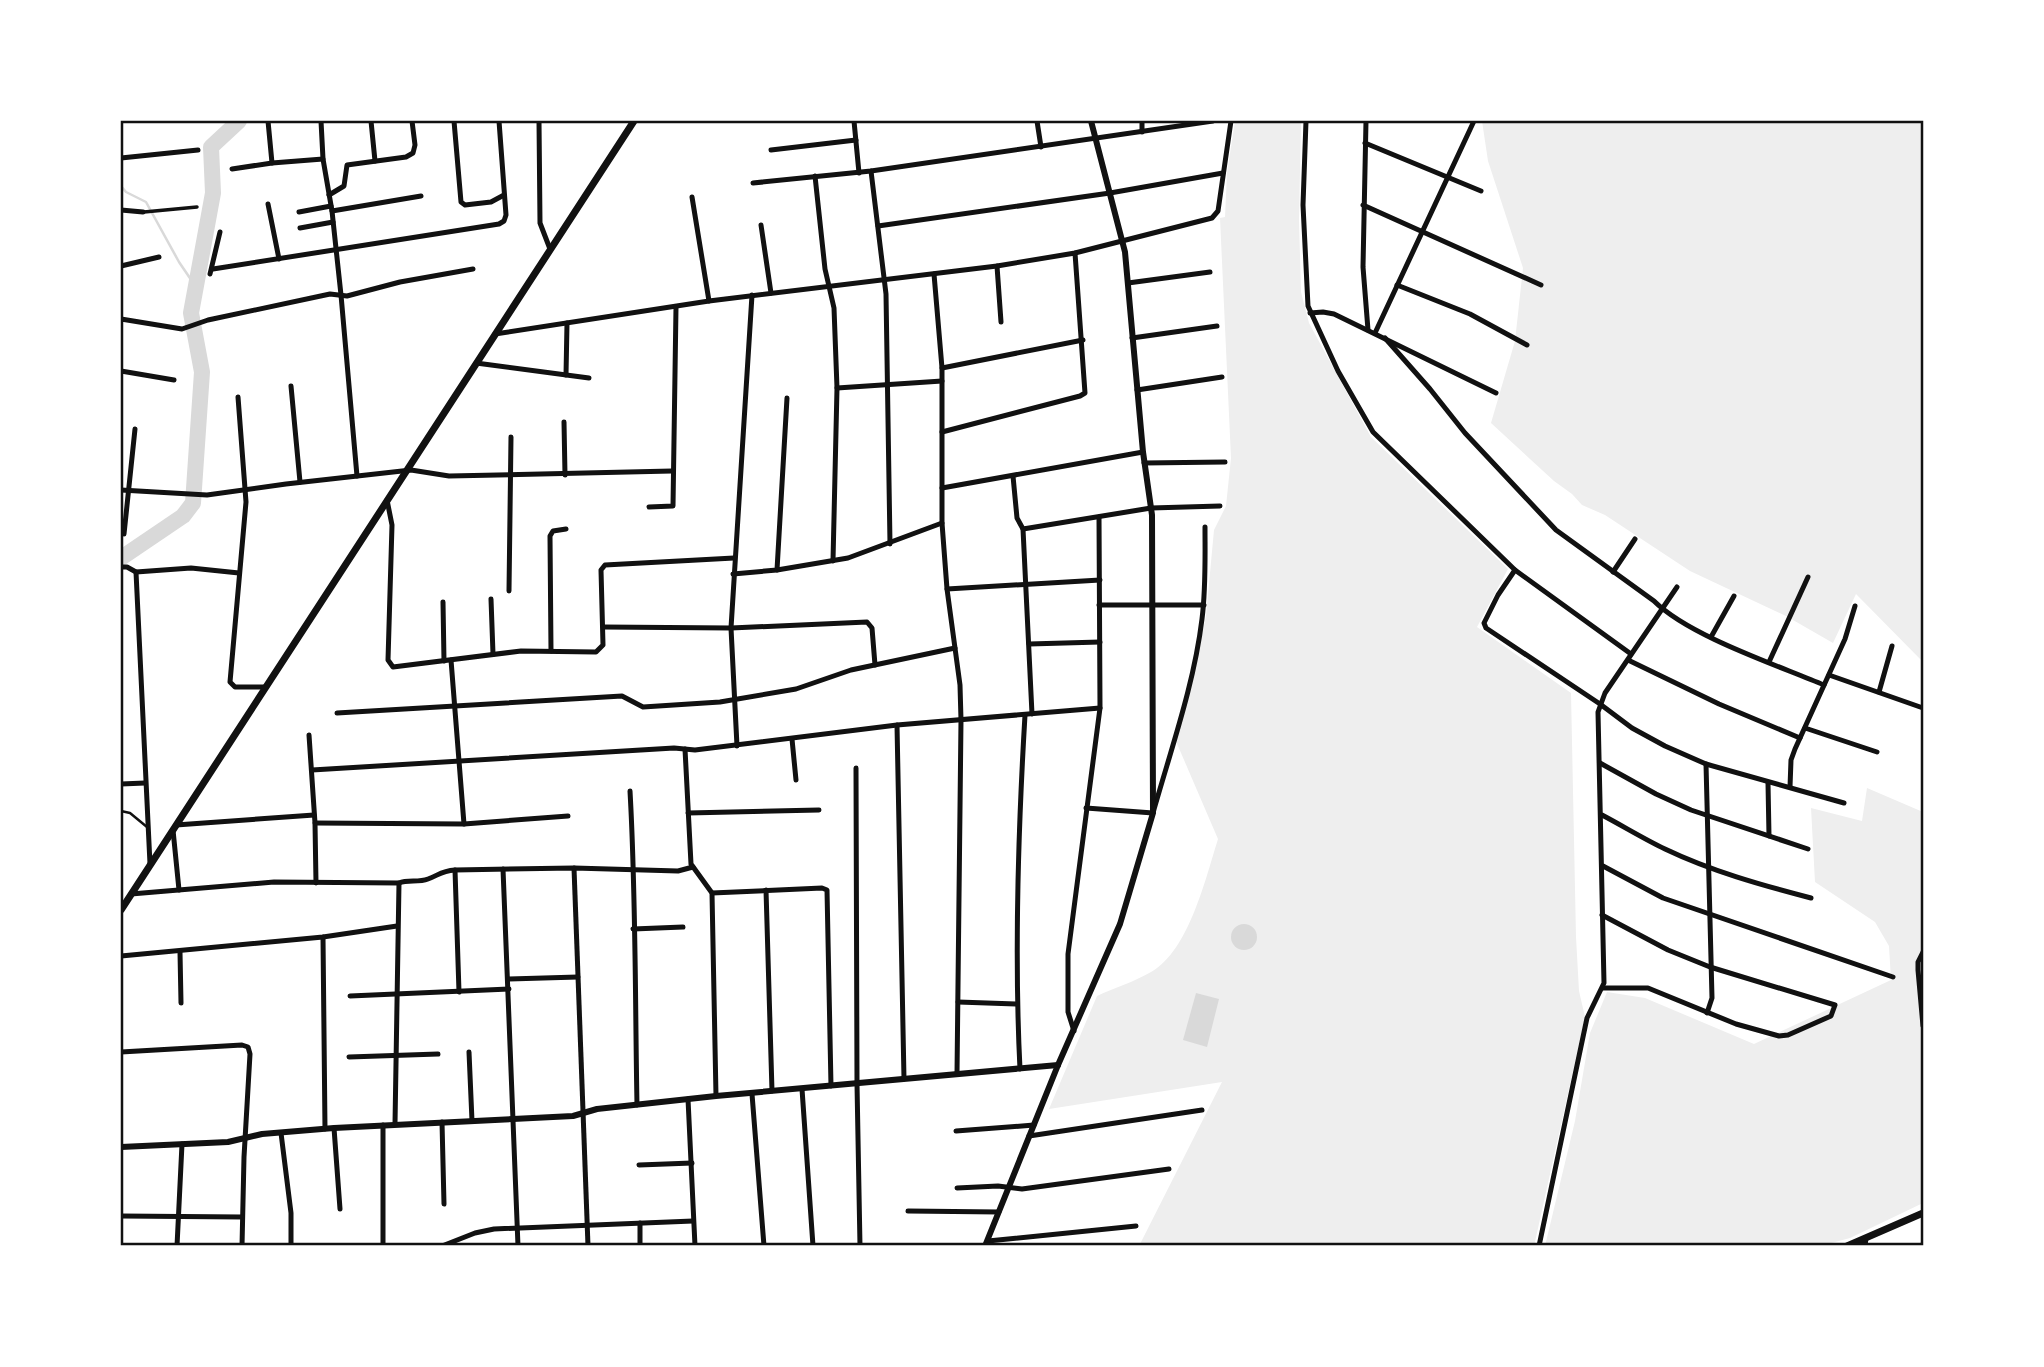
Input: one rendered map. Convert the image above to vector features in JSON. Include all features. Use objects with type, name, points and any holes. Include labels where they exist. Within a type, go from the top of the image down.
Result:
[{"type":"main road","points":[[121,910],[634,121]]},
{"type":"main road","points":[[1847,1246],[1866,1242],[1923,1213]]},
{"type":"street","points":[[268,121],[272,163]]},
{"type":"street","points":[[321,121],[323,159],[334,222],[357,476]]},
{"type":"street","points":[[371,121],[376,160]]},
{"type":"street","points":[[329,195],[344,186],[347,165],[406,157],[413,153],[415,145],[412,121]]},
{"type":"street","points":[[454,121],[461,202],[465,205],[491,202],[504,195]]},
{"type":"street","points":[[220,232],[212,272],[499,224],[506,218],[499,121]]},
{"type":"street","points":[[539,121],[540,223],[550,250]]},
{"type":"street","points":[[854,121],[859,173]]},
{"type":"street","points":[[1037,121],[1041,147]]},
{"type":"street","points":[[1091,121],[1123,241],[1144,463],[1151,508],[1153,813]]},
{"type":"street","points":[[1142,121],[1142,132]]},
{"type":"street","points":[[753,183],[859,173],[1213,121]]},
{"type":"street","points":[[495,334],[752,295],[997,266],[1075,253],[1212,218],[1216,215],[1231,121]]},
{"type":"street","points":[[1306,121],[1303,205],[1306,292],[1310,313],[1338,371],[1376,436],[1515,570],[1629,657],[1719,704],[1800,738]]},
{"type":"street","points":[[1366,121],[1363,267],[1368,330]]},
{"type":"street","points":[[1375,333],[1474,121]]},
{"type":"street","points":[[771,150],[856,140]]},
{"type":"street","points":[[1366,143],[1481,191]]},
{"type":"street","points":[[121,159],[198,150]]},
{"type":"street","points":[[232,169],[323,159]]},
{"type":"street","points":[[871,171],[884,280],[889,384],[890,544]]},
{"type":"street","points":[[878,226],[1110,193],[1223,173]]},
{"type":"street","points":[[815,176],[825,269],[834,308],[836,387],[833,561]]},
{"type":"street","points":[[299,212],[421,196]]},
{"type":"street","points":[[692,197],[709,301]]},
{"type":"street","points":[[268,204],[279,259]]},
{"type":"street","points":[[1363,205],[1541,285]]},
{"type":"street","points":[[121,210],[158,212],[197,207]]},
{"type":"street","points":[[300,228],[334,222]]},
{"type":"street","points":[[761,225],[771,293]]},
{"type":"street","points":[[942,432],[1085,393],[1075,253]]},
{"type":"street","points":[[121,265],[159,257]]},
{"type":"street","points":[[997,266],[1001,322]]},
{"type":"street","points":[[121,319],[182,329],[205,321],[330,294],[346,296],[400,282],[473,269]]},
{"type":"street","points":[[1128,284],[1210,272]]},
{"type":"street","points":[[934,274],[942,368],[942,523],[961,720],[957,1074]]},
{"type":"street","points":[[1397,285],[1470,314],[1527,345]]},
{"type":"street","points":[[737,746],[731,628],[752,295]]},
{"type":"street","points":[[649,507],[673,506],[676,307]]},
{"type":"street","points":[[1310,313],[1334,313],[1496,393]]},
{"type":"street","points":[[566,323],[566,375]]},
{"type":"street","points":[[1132,338],[1217,326]]},
{"type":"street","points":[[1385,338],[1430,388],[1465,433],[1556,530],[1662,609],[1711,637],[1824,685]]},
{"type":"street","points":[[942,368],[1083,340]]},
{"type":"street","points":[[476,363],[589,378]]},
{"type":"street","points":[[121,371],[174,380]]},
{"type":"street","points":[[1137,390],[1222,377]]},
{"type":"street","points":[[836,387],[942,381]]},
{"type":"street","points":[[291,386],[300,482]]},
{"type":"street","points":[[238,397],[245,491],[230,675],[232,685],[265,687]]},
{"type":"street","points":[[776,570],[787,398]]},
{"type":"street","points":[[564,422],[565,475]]},
{"type":"street","points":[[124,534],[135,429]]},
{"type":"street","points":[[509,591],[511,437]]},
{"type":"street","points":[[942,488],[1143,452]]},
{"type":"street","points":[[1144,463],[1225,462]]},
{"type":"street","points":[[121,490],[200,496],[417,470],[449,476],[673,471]]},
{"type":"street","points":[[1013,476],[1017,518],[1024,528],[1029,644],[1029,714],[1018,834],[1016,1004],[1020,1069]]},
{"type":"street","points":[[387,500],[392,525],[388,660],[391,665],[397,667],[493,654],[599,651],[603,645],[601,570],[605,565],[734,558]]},
{"type":"street","points":[[1024,528],[1151,508],[1220,506]]},
{"type":"street","points":[[1074,1031],[1068,1012],[1068,954],[1100,709],[1099,517]]},
{"type":"street","points":[[733,574],[776,570],[862,554],[942,523]]},
{"type":"street","points":[[986,1243],[1011,1187],[1058,1065],[1120,923],[1193,673],[1203,605],[1205,527]]},
{"type":"street","points":[[551,651],[550,536],[553,531],[566,529]]},
{"type":"street","points":[[1613,572],[1634,539]]},
{"type":"street","points":[[121,567],[136,572],[191,568],[239,573]]},
{"type":"street","points":[[1515,570],[1498,595],[1484,623],[1485,627],[1643,734],[1706,764],[1844,803]]},
{"type":"street","points":[[136,572],[150,864]]},
{"type":"street","points":[[1769,662],[1808,578]]},
{"type":"street","points":[[947,589],[1100,580]]},
{"type":"street","points":[[1539,1246],[1588,1013],[1603,988],[1602,815],[1598,719],[1600,704],[1677,587]]},
{"type":"street","points":[[1711,637],[1734,596]]},
{"type":"street","points":[[491,598],[493,654]]},
{"type":"street","points":[[443,602],[448,661],[457,708],[464,824]]},
{"type":"street","points":[[1099,605],[1203,605]]},
{"type":"street","points":[[1790,787],[1791,760],[1845,639],[1855,606]]},
{"type":"street","points":[[603,626],[731,628],[867,622],[872,628],[875,665]]},
{"type":"street","points":[[1029,644],[1100,642]]},
{"type":"street","points":[[1879,692],[1892,646]]},
{"type":"street","points":[[337,713],[457,708],[622,696],[643,708],[734,699],[810,686],[835,674],[955,648]]},
{"type":"street","points":[[1829,675],[1923,708]]},
{"type":"street","points":[[312,770],[737,746],[897,725],[1100,709]]},
{"type":"street","points":[[897,725],[904,1079]]},
{"type":"street","points":[[1805,728],[1877,752]]},
{"type":"street","points":[[309,735],[316,883]]},
{"type":"street","points":[[792,739],[796,779]]},
{"type":"street","points":[[685,749],[693,867],[712,893],[716,1096]]},
{"type":"street","points":[[1600,763],[1656,794],[1707,816],[1808,849]]},
{"type":"street","points":[[1706,764],[1712,998],[1707,1013]]},
{"type":"street","points":[[856,768],[860,1246]]},
{"type":"street","points":[[121,783],[145,783]]},
{"type":"street","points":[[1768,783],[1769,836]]},
{"type":"street","points":[[630,791],[635,869],[633,929],[637,1105]]},
{"type":"street","points":[[1086,808],[1153,813]]},
{"type":"street","points":[[688,813],[819,810]]},
{"type":"street","points":[[179,890],[174,828],[314,815]]},
{"type":"street","points":[[1602,815],[1664,849],[1707,867],[1760,885],[1811,898]]},
{"type":"street","points":[[315,823],[464,824],[568,816]]},
{"type":"street","points":[[1602,866],[1663,898],[1893,977]]},
{"type":"street","points":[[131,894],[274,882],[399,883],[427,880],[437,873],[455,870],[574,868],[678,871],[693,867]]},
{"type":"street","points":[[574,868],[588,1246]]},
{"type":"street","points":[[503,869],[518,1246]]},
{"type":"street","points":[[455,870],[459,992]]},
{"type":"street","points":[[395,1124],[399,883]]},
{"type":"street","points":[[712,893],[822,888],[827,890],[831,1086]]},
{"type":"street","points":[[766,891],[772,1091]]},
{"type":"street","points":[[1602,915],[1668,950],[1710,967],[1835,1005],[1831,1016],[1784,1036],[1736,1024],[1648,988],[1603,988]]},
{"type":"street","points":[[121,956],[323,937],[397,926]]},
{"type":"street","points":[[633,929],[683,927]]},
{"type":"street","points":[[323,937],[324,1129]]},
{"type":"street","points":[[180,952],[181,1003]]},
{"type":"street","points":[[1923,953],[1918,962],[1923,1026]]},
{"type":"street","points":[[509,979],[578,977]]},
{"type":"street","points":[[351,996],[509,989]]},
{"type":"street","points":[[958,1002],[1016,1004]]},
{"type":"street","points":[[121,1052],[248,1046],[250,1054],[242,1246]]},
{"type":"street","points":[[469,1052],[472,1121]]},
{"type":"street","points":[[349,1057],[438,1054]]},
{"type":"street","points":[[121,1147],[228,1142],[334,1128],[573,1116],[597,1109],[716,1096],[1058,1065]]},
{"type":"street","points":[[802,1089],[813,1246]]},
{"type":"street","points":[[752,1094],[764,1246]]},
{"type":"street","points":[[688,1100],[695,1246]]},
{"type":"street","points":[[1029,1136],[1202,1110]]},
{"type":"street","points":[[442,1122],[444,1204]]},
{"type":"street","points":[[383,1125],[383,1246]]},
{"type":"street","points":[[956,1131],[1034,1125]]},
{"type":"street","points":[[334,1128],[341,1209]]},
{"type":"street","points":[[281,1133],[291,1246]]},
{"type":"street","points":[[177,1246],[182,1144]]},
{"type":"street","points":[[639,1165],[691,1163]]},
{"type":"street","points":[[957,1188],[1022,1189],[1169,1169]]},
{"type":"street","points":[[908,1211],[1000,1212]]},
{"type":"street","points":[[121,1216],[242,1217]]},
{"type":"street","points":[[442,1246],[483,1230],[693,1221]]},
{"type":"street","points":[[640,1223],[640,1246]]},
{"type":"street","points":[[986,1243],[1136,1226]]},
{"type":"lane","points":[[121,811],[130,813],[147,827]]},
{"type":"shaded area","points":[[1235,121],[1301,121],[1301,292],[1309,323],[1371,437],[1508,569],[1477,627],[1571,693],[1576,937],[1579,991],[1585,1017],[1534,1246],[1139,1246],[1222,1082],[1049,1109],[1097,996],[1151,972],[1176,948],[1202,892],[1218,839],[1175,739],[1194,673],[1206,616],[1214,530],[1226,506],[1231,458],[1220,218],[1225,217],[1227,173]]},
{"type":"shaded area","points":[[1482,121],[1923,121],[1923,662],[1856,594],[1833,643],[1786,616],[1690,571],[1605,515],[1582,505],[1491,423],[1515,341],[1523,268],[1488,161]]},
{"type":"shaded area","points":[[1867,788],[1923,812],[1923,1203],[1850,1238],[1820,1246],[1545,1246],[1575,1121],[1590,1033],[1607,992],[1645,998],[1754,1044],[1891,980],[1889,946],[1875,922],[1815,882],[1811,808],[1862,821]]},
{"type":"shaded area","points":[[1244,924],[1253,928],[1257,937],[1253,946],[1244,950],[1235,946],[1231,937],[1235,928]]},
{"type":"shaded area","points":[[1196,993],[1219,999],[1207,1047],[1183,1040]]},
{"type":"waterway","points":[[121,558],[183,516],[193,503],[202,372],[191,313],[213,193],[211,147],[239,121]]},
{"type":"waterway","points":[[121,186],[126,192],[146,202],[196,287]]}]
